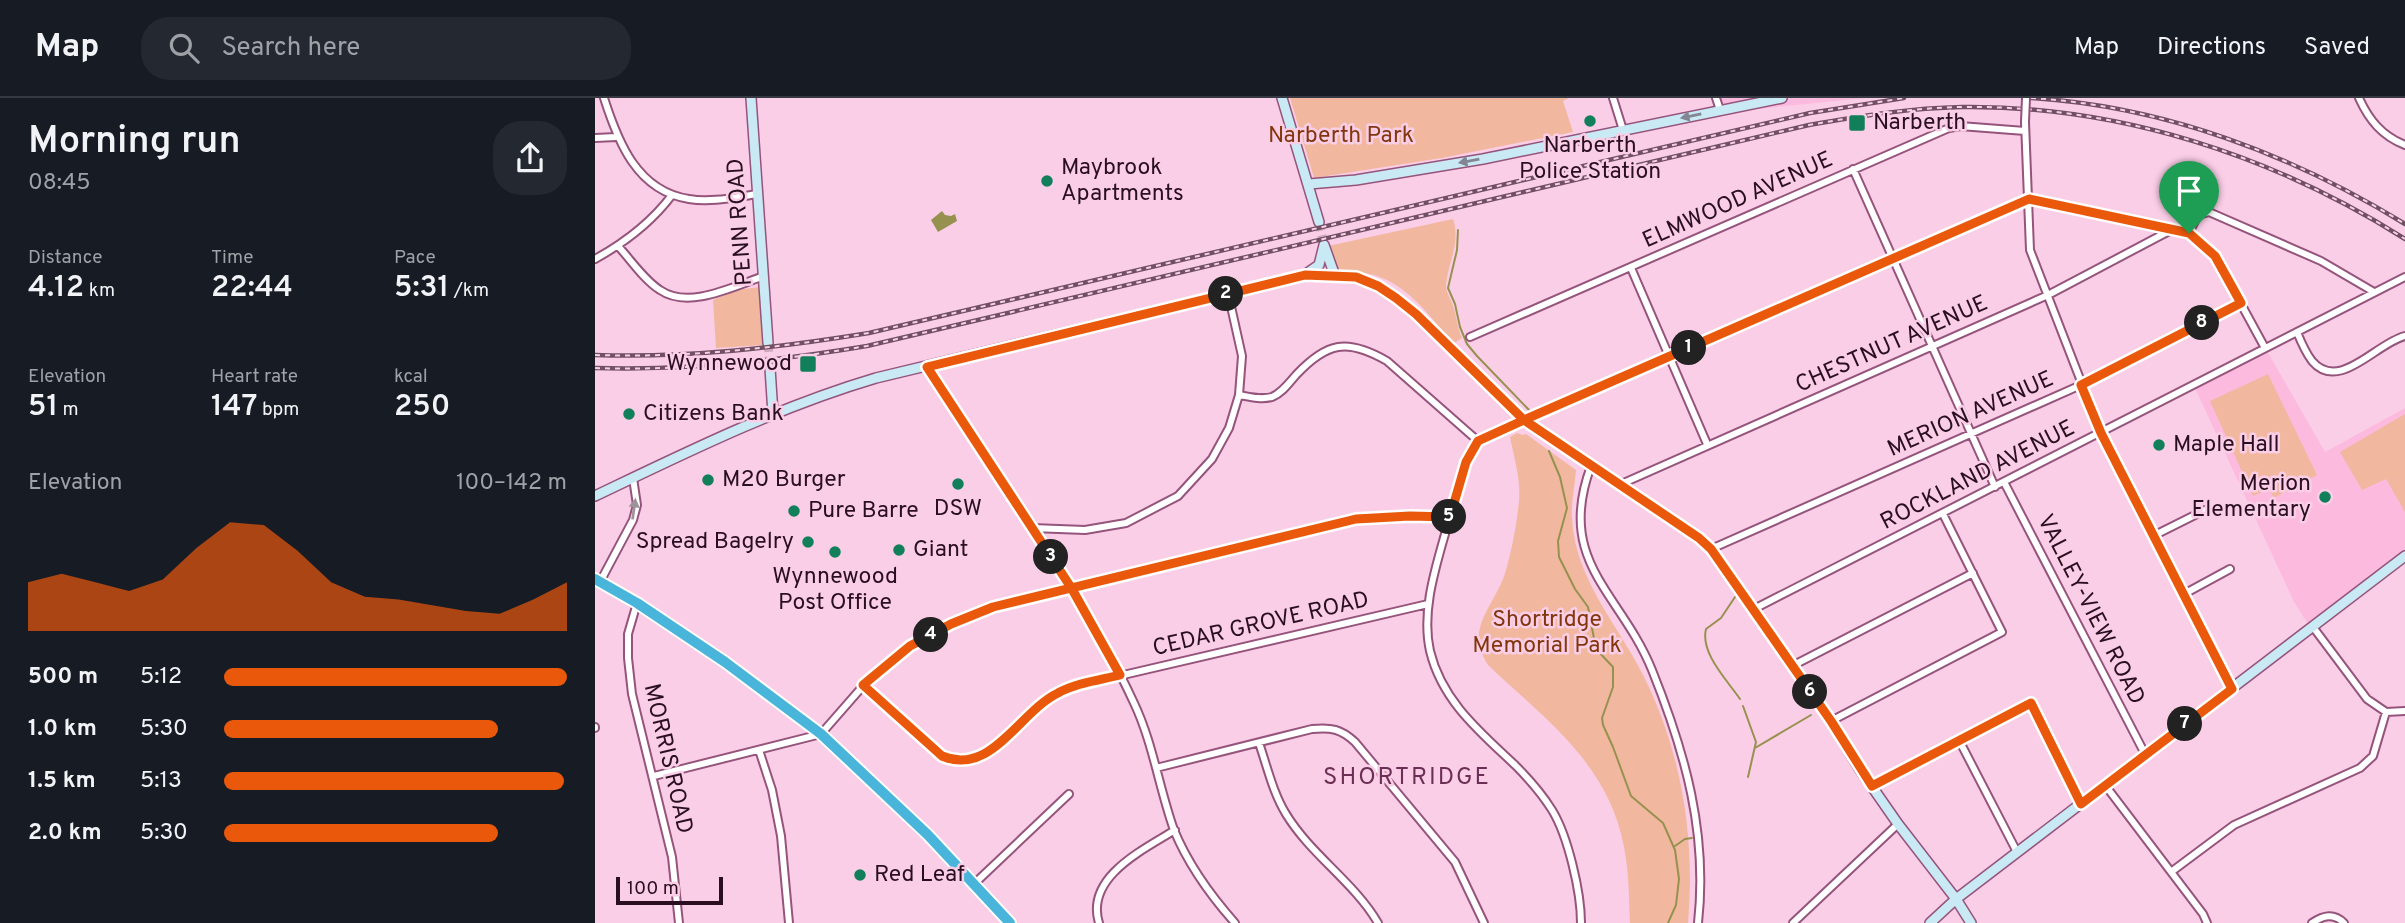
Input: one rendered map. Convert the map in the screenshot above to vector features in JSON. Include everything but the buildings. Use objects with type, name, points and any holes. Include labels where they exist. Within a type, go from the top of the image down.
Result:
[{"type":"highway","points":[[598,580],[638,603],[725,662],[821,734],[928,835],[1010,923]]},
{"type":"street","points":[[604,98],[616,137],[632,164],[646,179],[672,195],[689,200],[758,194]]},
{"type":"street","name":"PENN ROAD","points":[[751,98],[768,343]]},
{"type":"street","points":[[1282,98],[1319,222]]},
{"type":"street","points":[[1613,98],[1623,130]]},
{"type":"street","points":[[1716,98],[1720,110]]},
{"type":"street","points":[[1309,184],[1356,180],[1470,161],[1782,98]]},
{"type":"street","points":[[2027,98],[2025,131],[2030,250],[2101,433],[2232,689]]},
{"type":"street","points":[[2359,98],[2377,128],[2405,145]]},
{"type":"street","name":"ELMWOOD AVENUE","points":[[1471,338],[1949,128],[1960,126],[2025,131]]},
{"type":"street","points":[[595,138],[616,137]]},
{"type":"street","points":[[1853,169],[1994,487]]},
{"type":"street","points":[[595,259],[618,246],[658,213],[672,195]]},
{"type":"street","points":[[1581,923],[1571,864],[1553,811],[1516,766],[1467,720],[1439,678],[1430,650],[1428,604],[1433,575],[1466,462],[1478,441],[2029,199],[2189,233],[2215,256],[2265,348]]},
{"type":"street","points":[[2189,233],[2196,217],[2203,212],[2209,212],[2321,261],[2374,292]]},
{"type":"street","name":"CHESTNUT AVENUE","points":[[1619,485],[2048,295],[2175,229]]},
{"type":"street","points":[[1305,275],[1319,265],[1325,245],[1335,276]]},
{"type":"street","points":[[618,246],[658,289],[679,297],[713,293],[764,275]]},
{"type":"street","points":[[1631,268],[1707,444]]},
{"type":"street","points":[[595,496],[773,414],[825,393],[876,378],[1305,275],[1356,277],[1378,286],[1416,314],[1524,420],[1699,538],[1711,549],[1831,721],[1898,824],[1956,899],[1971,923]]},
{"type":"street","name":"ROCKLAND AVENUE","points":[[1752,610],[2405,277]]},
{"type":"street","points":[[1032,528],[1085,530],[1126,523],[1178,496],[1212,459],[1229,428],[1239,395],[1242,356],[1227,293]]},
{"type":"street","name":"MERION AVENUE","points":[[1711,549],[2081,385],[2241,303]]},
{"type":"street","points":[[2297,332],[2315,364],[2323,370],[2334,372],[2349,369],[2389,341],[2405,336]]},
{"type":"street","points":[[1239,395],[1258,399],[1270,397],[1282,391],[1321,352],[1338,346],[1353,348],[1372,352],[1387,361],[1478,441]]},
{"type":"street","points":[[927,367],[1072,589],[1120,675],[1136,705],[1175,830],[1209,892],[1235,923]]},
{"type":"street","points":[[770,368],[773,414]]},
{"type":"street","points":[[1591,466],[1583,489],[1580,514],[1586,554],[1607,596],[1630,629],[1651,667],[1688,771],[1697,824],[1701,873],[1698,923]]},
{"type":"street","points":[[598,580],[633,520],[637,505],[633,478]]},
{"type":"street","name":"VALLEY-VIEW ROAD","points":[[2004,482],[2145,754]]},
{"type":"street","points":[[2153,536],[2205,510]]},
{"type":"street","points":[[1831,721],[2002,632],[1943,514]]},
{"type":"street","points":[[654,776],[821,734],[863,685],[910,646],[951,624],[993,607],[1356,519],[1398,516],[1450,517]]},
{"type":"street","points":[[1930,923],[1956,899],[2405,556]]},
{"type":"street","points":[[2184,594],[2230,569]]},
{"type":"street","points":[[1792,666],[1973,573]]},
{"type":"street","name":"MORRIS ROAD","points":[[638,603],[628,634],[632,694],[654,776],[675,876],[679,923]]},
{"type":"street","name":"CEDAR GROVE ROAD","points":[[863,685],[942,756],[952,761],[966,761],[991,750],[1057,693],[1120,675],[1428,604]]},
{"type":"street","points":[[2313,627],[2358,689],[2375,705],[2386,712],[2405,711]]},
{"type":"street","points":[[1872,786],[2031,703],[2081,804]]},
{"type":"street","points":[[2171,872],[2234,825],[2360,768],[2372,756],[2386,712]]},
{"type":"street","points":[[1156,768],[1312,729],[1328,727],[1343,731],[1455,862],[1484,923]]},
{"type":"street","points":[[1959,740],[2017,852]]},
{"type":"street","points":[[1259,743],[1286,814],[1309,844],[1352,888],[1378,923]]},
{"type":"street","points":[[759,750],[772,790],[781,836],[789,923]]},
{"type":"street","points":[[2105,785],[2203,914],[2207,923]]},
{"type":"street","points":[[974,884],[1069,794]]},
{"type":"street","points":[[1793,923],[1898,824]]},
{"type":"street","points":[[1099,923],[1096,908],[1098,898],[1109,878],[1132,857],[1175,830]]},
{"type":"street","points":[[2312,923],[2323,917],[2333,916],[2344,923]]},
{"type":"shaded area","points":[[1721,98],[1866,98],[1727,112]]},
{"type":"shaded area","points":[[942,211],[945,215],[955,214],[957,221],[938,232],[931,220]]},
{"type":"shaded area","name":"Merion Elementary","points":[[2267,351],[2325,452],[2405,408],[2405,553],[2308,624],[2294,602],[2195,388]]},
{"type":"green space","name":"Narberth Park","points":[[1290,98],[1569,98],[1563,101],[1573,132],[1442,158],[1314,178]]},
{"type":"green space","points":[[1453,219],[1456,236],[1446,288],[1462,338],[1453,344],[1418,303],[1398,286],[1374,275],[1335,269],[1328,246]]},
{"type":"green space","points":[[760,287],[763,345],[716,348],[713,300],[736,290]]},
{"type":"green space","points":[[2268,374],[2317,475],[2274,498],[2269,489],[2253,496],[2210,401]]},
{"type":"green space","points":[[2405,414],[2405,512],[2386,479],[2362,490],[2340,452]]},
{"type":"green space","name":"Shortridge Memorial Park","points":[[1517,433],[1526,434],[1576,470],[1572,517],[1581,563],[1590,584],[1648,685],[1670,742],[1678,772],[1688,831],[1688,923],[1630,923],[1624,847],[1616,817],[1604,791],[1572,745],[1488,665],[1481,651],[1480,628],[1506,570],[1516,527],[1519,485],[1510,437]]},
{"type":"waterway","points":[[1458,230],[1457,250],[1448,288],[1460,327],[1467,344],[1530,411]]},
{"type":"waterway","points":[[1549,451],[1560,477],[1567,508],[1558,541],[1559,557],[1575,589],[1588,607],[1596,649],[1613,667],[1613,687],[1602,718],[1603,725],[1631,796],[1663,823],[1675,850],[1679,879],[1676,905],[1668,923]]},
{"type":"waterway","points":[[1735,597],[1721,618],[1706,629],[1705,638],[1716,666],[1740,699]]},
{"type":"waterway","points":[[1743,706],[1756,742],[1748,777]]},
{"type":"waterway","points":[[1755,748],[1811,715]]},
{"type":"waterway","points":[[1675,846],[1692,838]]},
{"type":"tunnel","points":[[1319,222],[1324,245]]},
{"type":"tunnel","points":[[768,343],[770,368]]},
{"type":"railway","points":[[595,355],[732,351],[869,333],[1810,113],[1904,98]]},
{"type":"railway","points":[[2031,98],[2130,111],[2226,138],[2318,176],[2405,224]]},
{"type":"railway","points":[[595,368],[732,364],[867,346],[1809,125],[1924,109],[2021,109],[2079,115],[2137,126],[2193,141],[2249,160],[2303,183],[2355,209],[2405,239]]},
{"type":"place","name":"Narberth Police Station","points":[[1590,121]]},
{"type":"place","name":"Narberth","points":[[1857,123]]},
{"type":"place","name":"Maybrook Apartments","points":[[1047,181]]},
{"type":"place","name":"Wynnewood","points":[[808,364]]},
{"type":"place","name":"Citizens Bank","points":[[629,414]]},
{"type":"place","name":"Maple Hall","points":[[2159,445]]},
{"type":"place","name":"M20 Burger","points":[[708,480]]},
{"type":"place","name":"DSW","points":[[958,484]]},
{"type":"place","name":"Merion Elementary","points":[[2325,497]]},
{"type":"place","name":"Pure Barre","points":[[794,511]]},
{"type":"place","name":"Spread Bagelry","points":[[808,542]]},
{"type":"place","name":"Giant","points":[[899,550]]},
{"type":"place","name":"Wynnewood Post Office","points":[[835,552]]},
{"type":"place","name":"Red Leaf","points":[[860,875]]},
{"type":"district","name":"SHORTRIDGE","points":[[1407,778]]},
{"type":"route","points":[[2189,233],[2029,199],[1524,420],[1416,314],[1378,286],[1356,277],[1305,275],[927,367],[1072,589],[1120,675],[1057,693],[991,750],[966,761],[952,761],[942,756],[863,685],[910,646],[951,624],[993,607],[1072,589],[1356,519],[1387,516],[1450,517],[1466,462],[1478,441],[1524,420],[1699,538],[1711,549],[1831,721],[1872,786],[2031,703],[2081,804],[2232,689],[2101,433],[2081,385],[2241,303],[2215,256],[2189,233]]}]
